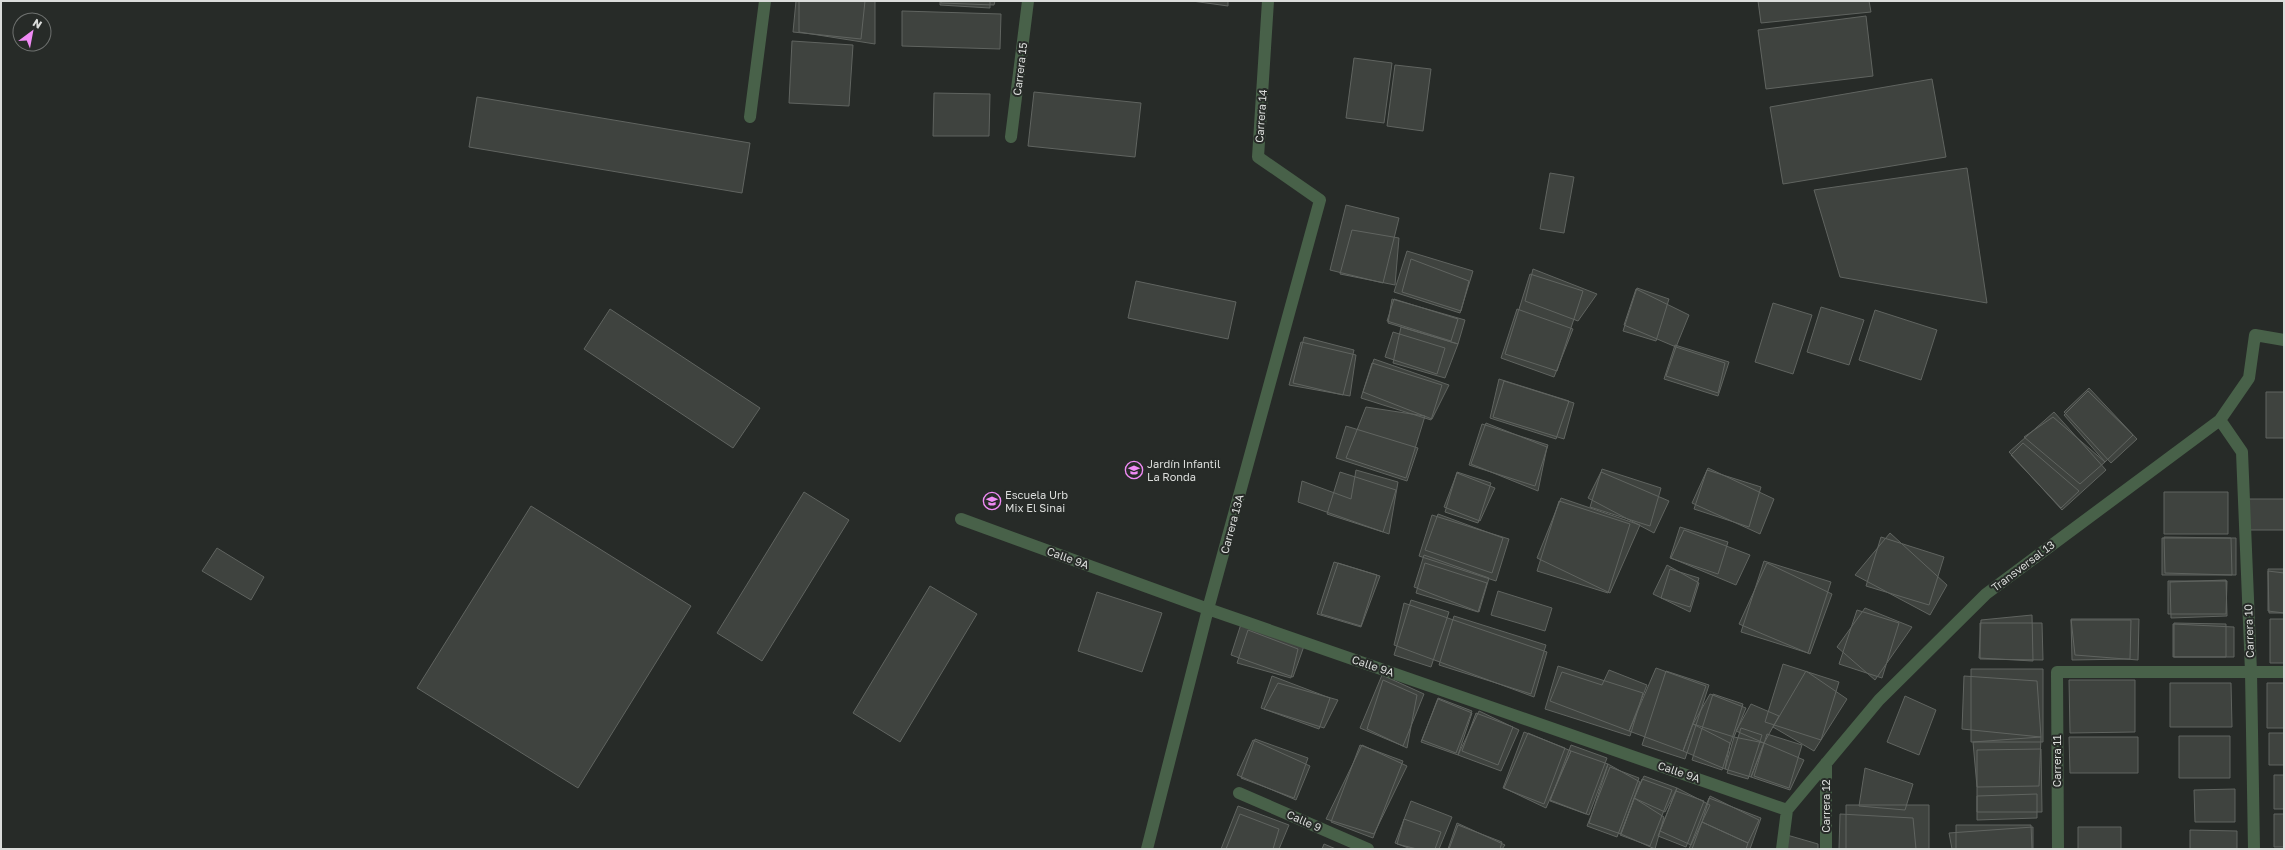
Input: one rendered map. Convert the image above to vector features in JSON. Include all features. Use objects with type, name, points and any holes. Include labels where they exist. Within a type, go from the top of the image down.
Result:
[{"type":"street","points":[[750,117],[765,1]]},
{"type":"street","name":"Carrera 15","points":[[1011,137],[1028,1]]},
{"type":"street","name":"Carrera 14","points":[[1268,1],[1258,157],[1320,200]]},
{"type":"street","name":"Carrera 13A","points":[[1147,849],[1208,610],[1320,200]]},
{"type":"street","name":"Transversal 13","points":[[1787,810],[1879,700],[1986,594],[2220,420],[2249,378],[2255,335],[2284,340]]},
{"type":"street","name":"Carrera 10","points":[[2220,420],[2242,452],[2251,672],[2254,849]]},
{"type":"street","name":"Calle 9A","points":[[961,519],[1208,610],[1787,810]]},
{"type":"street","name":"Carrera 11","points":[[2058,849],[2057,672],[2251,672]]},
{"type":"street","points":[[2251,672],[2284,672]]},
{"type":"street","name":"Carrera 12","points":[[1826,763],[1826,849]]},
{"type":"street","name":"Calle 9","points":[[1239,793],[1368,849]]},
{"type":"street","points":[[1782,849],[1787,810]]},
{"type":"building","points":[[796,1],[865,1],[861,39],[793,32]]},
{"type":"building","points":[[799,1],[875,1],[875,44],[799,32]]},
{"type":"building","points":[[940,1],[990,1],[990,8],[940,5]]},
{"type":"building","points":[[941,1],[995,1],[994,5],[941,3]]},
{"type":"building","points":[[1192,1],[1228,1],[1228,6]]},
{"type":"building","points":[[1758,1],[1869,1],[1871,12],[1761,23]]},
{"type":"building","points":[[902,11],[1001,14],[1000,49],[902,46]]},
{"type":"building","points":[[1866,16],[1873,76],[1766,89],[1758,30]]},
{"type":"building","points":[[792,41],[853,45],[849,106],[789,103]]},
{"type":"building","points":[[1354,58],[1392,63],[1384,123],[1346,118]]},
{"type":"building","points":[[1395,65],[1431,69],[1423,131],[1387,126]]},
{"type":"building","points":[[1932,79],[1946,157],[1783,184],[1770,107]]},
{"type":"building","points":[[1034,92],[1141,103],[1135,157],[1028,146]]},
{"type":"building","points":[[934,93],[990,94],[989,136],[933,136]]},
{"type":"building","points":[[477,97],[750,143],[742,193],[469,147]]},
{"type":"building","points":[[1967,168],[1987,303],[1840,277],[1814,190]]},
{"type":"building","points":[[1550,173],[1574,177],[1564,233],[1540,229]]},
{"type":"building","points":[[1346,205],[1399,218],[1383,283],[1330,270]]},
{"type":"building","points":[[1352,230],[1399,238],[1395,285],[1340,274]]},
{"type":"building","points":[[1407,251],[1473,271],[1460,313],[1394,292]]},
{"type":"building","points":[[1411,259],[1469,281],[1461,311],[1402,292]]},
{"type":"building","points":[[1533,269],[1597,294],[1578,321],[1525,301]]},
{"type":"building","points":[[1530,274],[1583,291],[1557,371],[1505,354]]},
{"type":"building","points":[[1136,281],[1236,302],[1228,339],[1128,318]]},
{"type":"building","points":[[1637,288],[1669,299],[1656,341],[1623,331]]},
{"type":"building","points":[[1636,289],[1689,315],[1676,347],[1624,325]]},
{"type":"building","points":[[1392,299],[1465,320],[1458,344],[1388,323]]},
{"type":"building","points":[[1394,299],[1458,319],[1451,341],[1387,321]]},
{"type":"building","points":[[1773,303],[1812,315],[1793,374],[1755,362]]},
{"type":"building","points":[[1821,307],[1864,320],[1849,365],[1807,352]]},
{"type":"building","points":[[610,309],[760,408],[733,448],[584,349]]},
{"type":"building","points":[[1517,309],[1573,329],[1554,377],[1501,358]]},
{"type":"building","points":[[1875,310],[1937,330],[1921,380],[1859,360]]},
{"type":"building","points":[[1401,327],[1458,344],[1445,378],[1393,363]]},
{"type":"building","points":[[1393,332],[1445,348],[1437,374],[1385,357]]},
{"type":"building","points":[[1304,337],[1354,350],[1343,395],[1293,383]]},
{"type":"building","points":[[1301,342],[1356,355],[1350,396],[1289,385]]},
{"type":"building","points":[[1675,345],[1729,362],[1718,396],[1664,379]]},
{"type":"building","points":[[1676,347],[1725,363],[1718,393],[1666,376]]},
{"type":"building","points":[[1374,359],[1449,385],[1432,419],[1363,392]]},
{"type":"building","points":[[1372,363],[1442,385],[1431,420],[1361,398]]},
{"type":"building","points":[[1499,379],[1569,401],[1556,439],[1490,418]]},
{"type":"building","points":[[1504,381],[1574,403],[1564,439],[1493,417]]},
{"type":"building","points":[[2089,388],[2137,439],[2111,463],[2064,412]]},
{"type":"building","points":[[2088,391],[2133,435],[2105,462],[2064,415]]},
{"type":"building","points":[[2266,392],[2284,392],[2284,438],[2266,438]]},
{"type":"building","points":[[1366,407],[1425,416],[1406,478],[1346,458]]},
{"type":"building","points":[[2054,412],[2106,470],[2062,510],[2009,452]]},
{"type":"building","points":[[2053,417],[2105,462],[2080,484],[2024,437]]},
{"type":"building","points":[[1486,423],[1547,447],[1538,491],[1471,464]]},
{"type":"building","points":[[1482,424],[1548,445],[1535,486],[1469,465]]},
{"type":"building","points":[[1346,426],[1418,448],[1407,481],[1336,458]]},
{"type":"building","points":[[2023,443],[2079,491],[2061,508],[2011,455]]},
{"type":"building","points":[[1708,468],[1774,499],[1760,534],[1692,503]]},
{"type":"building","points":[[1602,469],[1661,488],[1650,526],[1590,507]]},
{"type":"building","points":[[1356,470],[1398,482],[1389,534],[1298,502],[1302,481],[1351,499]]},
{"type":"building","points":[[1707,470],[1761,487],[1749,527],[1694,509]]},
{"type":"building","points":[[1340,472],[1396,490],[1383,532],[1327,514]]},
{"type":"building","points":[[1457,472],[1491,483],[1478,523],[1445,512]]},
{"type":"building","points":[[1601,472],[1669,501],[1654,533],[1588,498]]},
{"type":"building","points":[[1457,473],[1495,488],[1480,521],[1444,507]]},
{"type":"building","points":[[804,492],[849,520],[762,661],[717,633]]},
{"type":"building","points":[[2164,492],[2228,492],[2228,534],[2164,534]]},
{"type":"building","points":[[1561,498],[1640,525],[1610,593],[1537,558]]},
{"type":"building","points":[[2246,499],[2284,499],[2284,530],[2247,530]]},
{"type":"building","points":[[1559,501],[1630,524],[1608,593],[1537,571]]},
{"type":"building","points":[[531,506],[691,606],[578,788],[417,688]]},
{"type":"building","points":[[1438,514],[1503,538],[1492,573],[1425,550]]},
{"type":"building","points":[[1432,515],[1509,539],[1496,581],[1419,556]]},
{"type":"building","points":[[1680,527],[1728,542],[1718,574],[1670,558]]},
{"type":"building","points":[[1684,530],[1750,555],[1736,585],[1671,558]]},
{"type":"building","points":[[1890,533],[1947,585],[1930,615],[1855,575]]},
{"type":"building","points":[[1881,537],[1944,557],[1929,605],[1866,586]]},
{"type":"building","points":[[2164,537],[2231,538],[2232,575],[2165,573]]},
{"type":"building","points":[[2162,538],[2236,538],[2236,575],[2162,575]]},
{"type":"building","points":[[217,548],[264,577],[251,600],[202,571]]},
{"type":"building","points":[[1424,555],[1489,578],[1479,612],[1414,587]]},
{"type":"building","points":[[1764,561],[1831,582],[1808,653],[1741,632]]},
{"type":"building","points":[[1334,562],[1380,576],[1361,627],[1317,614]]},
{"type":"building","points":[[1338,563],[1377,575],[1361,626],[1321,614]]},
{"type":"building","points":[[1425,563],[1487,583],[1478,612],[1416,593]]},
{"type":"building","points":[[1767,563],[1832,594],[1810,654],[1739,624]]},
{"type":"building","points":[[1667,565],[1699,583],[1690,612],[1653,594]]},
{"type":"building","points":[[1670,569],[1699,578],[1690,607],[1661,598]]},
{"type":"building","points":[[2268,569],[2284,569],[2284,613],[2269,613]]},
{"type":"building","points":[[2268,571],[2284,573],[2284,613],[2268,611]]},
{"type":"building","points":[[2226,580],[2227,616],[2171,618],[2170,582]]},
{"type":"building","points":[[2168,581],[2227,581],[2226,614],[2168,614]]},
{"type":"building","points":[[930,586],[977,614],[900,742],[853,713]]},
{"type":"building","points":[[1498,591],[1552,608],[1545,631],[1491,615]]},
{"type":"building","points":[[1097,592],[1162,613],[1142,672],[1078,651]]},
{"type":"building","points":[[1411,600],[1449,612],[1431,667],[1394,655]]},
{"type":"building","points":[[1404,603],[1547,652],[1534,697],[1394,645]]},
{"type":"building","points":[[1865,608],[1912,627],[1875,680],[1837,647]]},
{"type":"building","points":[[1857,610],[1899,623],[1882,678],[1839,664]]},
{"type":"building","points":[[2032,615],[2033,661],[1979,658],[1981,620]]},
{"type":"building","points":[[1454,616],[1546,645],[1531,694],[1439,665]]},
{"type":"building","points":[[2071,619],[2139,619],[2138,660],[2075,655]]},
{"type":"building","points":[[2270,619],[2284,619],[2284,663],[2270,663]]},
{"type":"building","points":[[2071,620],[2131,620],[2130,659],[2072,660]]},
{"type":"building","points":[[1980,623],[2042,623],[2043,660],[1980,659]]},
{"type":"building","points":[[2174,623],[2226,624],[2226,657],[2174,657]]},
{"type":"building","points":[[1241,624],[1304,646],[1293,677],[1231,655]]},
{"type":"building","points":[[2173,624],[2234,627],[2234,657],[2173,657]]},
{"type":"building","points":[[1248,630],[1298,649],[1291,678],[1237,663]]},
{"type":"building","points":[[1783,664],[1839,682],[1821,740],[1765,722]]},
{"type":"building","points":[[1558,666],[1643,693],[1630,736],[1545,709]]},
{"type":"building","points":[[1656,668],[1706,686],[1683,751],[1629,731]]},
{"type":"building","points":[[1971,669],[2043,669],[2043,742],[1971,742]]},
{"type":"building","points":[[1609,670],[1647,685],[1629,731],[1550,701],[1562,672],[1602,685]]},
{"type":"building","points":[[1666,671],[1709,685],[1685,759],[1642,745]]},
{"type":"building","points":[[1806,671],[1847,699],[1814,751],[1773,727]]},
{"type":"building","points":[[1382,675],[1424,694],[1403,746],[1360,728]]},
{"type":"building","points":[[1272,676],[1330,698],[1319,729],[1261,708]]},
{"type":"building","points":[[1964,676],[2037,681],[2041,737],[1962,729]]},
{"type":"building","points":[[1383,680],[1417,695],[1407,748],[1367,729]]},
{"type":"building","points":[[2069,680],[2135,680],[2135,732],[2070,733]]},
{"type":"building","points":[[1278,683],[1338,700],[1324,728],[1264,709]]},
{"type":"building","points":[[2170,683],[2231,683],[2232,727],[2170,727]]},
{"type":"building","points":[[2267,683],[2284,683],[2284,728],[2267,728]]},
{"type":"building","points":[[1710,694],[1746,708],[1734,737],[1693,724]]},
{"type":"building","points":[[1713,694],[1743,704],[1722,770],[1692,760]]},
{"type":"building","points":[[1905,696],[1936,710],[1919,755],[1887,742]]},
{"type":"building","points":[[1438,698],[1472,711],[1456,753],[1422,740]]},
{"type":"building","points":[[1438,699],[1472,713],[1458,755],[1421,742]]},
{"type":"building","points":[[1751,704],[1779,716],[1764,743],[1736,731]]},
{"type":"building","points":[[1479,711],[1519,730],[1501,771],[1458,755]]},
{"type":"building","points":[[1476,713],[1513,727],[1498,765],[1462,751]]},
{"type":"building","points":[[1693,724],[1730,743],[1725,769],[1683,751]]},
{"type":"building","points":[[1741,728],[1762,735],[1748,779],[1727,773]]},
{"type":"building","points":[[1524,732],[1565,748],[1544,804],[1503,788]]},
{"type":"building","points":[[1528,733],[1571,751],[1546,808],[1504,788]]},
{"type":"building","points":[[2269,733],[2284,733],[2284,765],[2269,765]]},
{"type":"building","points":[[1767,734],[1802,745],[1789,788],[1754,776]]},
{"type":"building","points":[[2179,736],[2230,736],[2230,778],[2179,778]]},
{"type":"building","points":[[1734,737],[1764,743],[1751,777],[1725,769]]},
{"type":"building","points":[[2041,737],[2039,786],[1977,787],[1973,742]]},
{"type":"building","points":[[2069,737],[2138,737],[2138,773],[2070,773]]},
{"type":"building","points":[[1255,739],[1308,758],[1294,798],[1241,778]]},
{"type":"building","points":[[1253,740],[1310,766],[1296,800],[1237,775]]},
{"type":"building","points":[[1764,743],[1804,760],[1790,790],[1751,777]]},
{"type":"building","points":[[1360,745],[1403,761],[1373,838],[1331,822]]},
{"type":"building","points":[[1362,745],[1407,766],[1374,834],[1326,819]]},
{"type":"building","points":[[1571,745],[1607,758],[1586,814],[1550,801]]},
{"type":"building","points":[[2041,749],[2042,812],[1977,812],[1977,750]]},
{"type":"building","points":[[1571,751],[1608,764],[1589,815],[1550,800]]},
{"type":"building","points":[[1608,764],[1640,782],[1621,834],[1589,823]]},
{"type":"building","points":[[1610,767],[1639,778],[1617,837],[1587,826]]},
{"type":"building","points":[[1865,768],[1913,784],[1905,810],[1859,806]]},
{"type":"building","points":[[2274,775],[2284,775],[2284,809],[2274,809]]},
{"type":"building","points":[[1644,776],[1677,788],[1665,812],[1634,798]]},
{"type":"building","points":[[1642,779],[1672,790],[1650,846],[1620,835]]},
{"type":"building","points":[[1677,788],[1710,805],[1691,845],[1660,831]]},
{"type":"building","points":[[2235,789],[2235,822],[2195,822],[2194,790]]},
{"type":"building","points":[[1676,791],[1704,801],[1686,847],[1658,836]]},
{"type":"building","points":[[2037,794],[2037,818],[1977,820],[1977,796]]},
{"type":"building","points":[[1710,796],[1759,820],[1748,843],[1702,822]]},
{"type":"building","points":[[1634,798],[1664,817],[1655,849],[1621,834]]},
{"type":"building","points":[[1709,798],[1761,818],[1750,849],[1689,849]]},
{"type":"building","points":[[1411,801],[1452,817],[1439,849],[1411,849],[1395,843]]},
{"type":"building","points":[[1846,805],[1929,805],[1929,849],[1846,849]]},
{"type":"building","points":[[1238,806],[1289,825],[1279,849],[1221,849]]},
{"type":"building","points":[[1240,814],[1279,829],[1273,849],[1226,849]]},
{"type":"building","points":[[1840,814],[1913,818],[1916,849],[1839,849]]},
{"type":"building","points":[[2274,814],[2284,814],[2284,847],[2274,847]]},
{"type":"building","points":[[1404,819],[1441,832],[1435,849],[1417,849],[1397,844]]},
{"type":"building","points":[[1702,822],[1748,843],[1746,849],[1692,849]]},
{"type":"building","points":[[1457,823],[1505,845],[1502,849],[1448,849]]},
{"type":"building","points":[[1458,825],[1502,842],[1500,849],[1449,849]]},
{"type":"building","points":[[1956,825],[2031,825],[2032,849],[1956,849]]},
{"type":"building","points":[[2033,827],[2033,849],[1952,849],[1949,833]]},
{"type":"building","points":[[2078,827],[2121,827],[2121,849],[2078,849]]},
{"type":"building","points":[[2190,830],[2237,831],[2237,849],[2190,849]]},
{"type":"building","points":[[1787,835],[1818,844],[1818,849],[1781,849]]},
{"type":"building","points":[[1324,844],[1336,849],[1322,849]]},
{"type":"place","name":"Jardín Infantil La Ronda","points":[[1134,470]]},
{"type":"place","name":"Escuela Urb Mix El Sinai","points":[[992,501]]}]
